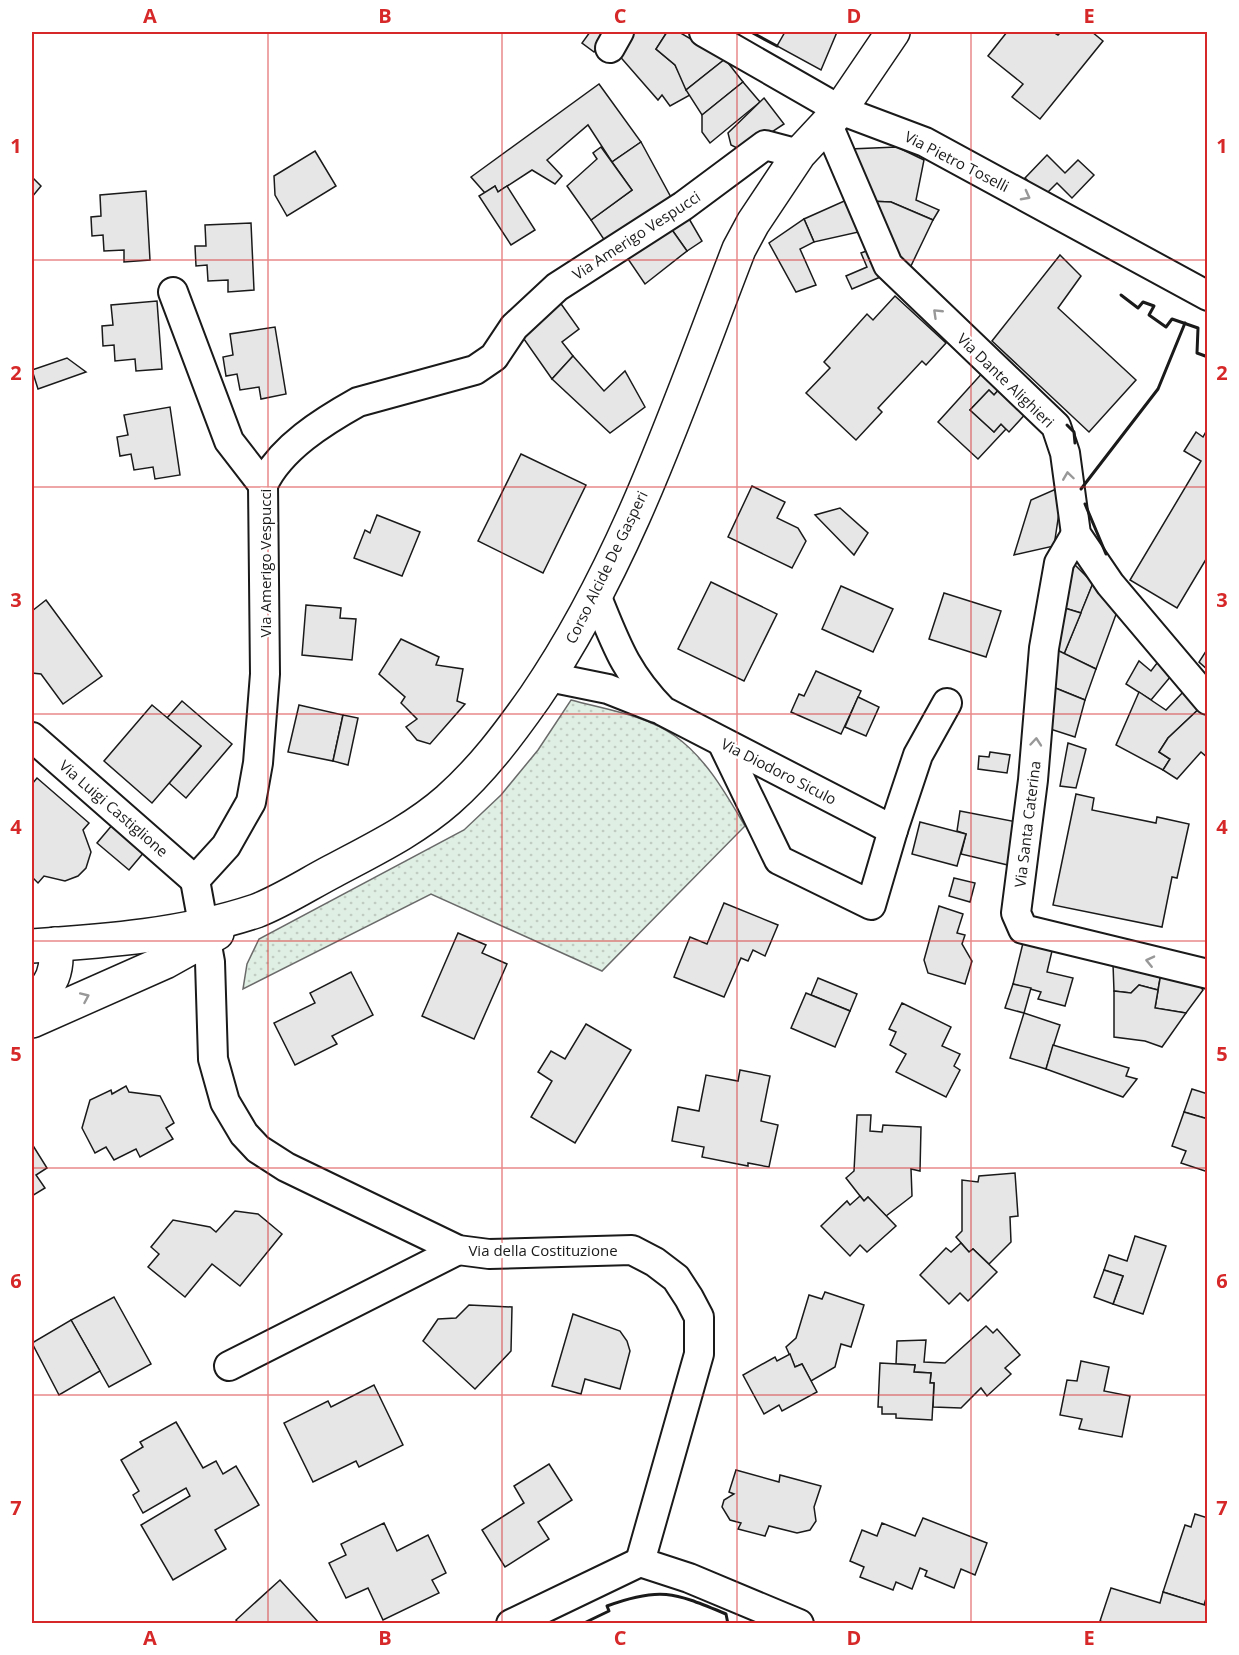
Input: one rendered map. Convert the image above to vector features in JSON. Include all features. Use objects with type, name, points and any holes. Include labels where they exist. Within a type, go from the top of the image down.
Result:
[{"type":"main road","name":"Corso Alcide De Gasperi","points":[[32,1021],[165,962],[205,932],[258,910],[416,825],[447,801],[480,770],[512,730],[549,677],[596,595],[646,487],[739,249],[753,223],[799,154],[834,118],[893,32]]},
{"type":"main road","points":[[44,945],[178,931],[205,932]]},
{"type":"main road","points":[[32,1002],[42,994],[54,977],[58,963],[44,945]]},
{"type":"street","name":"Via Pietro Toselli","points":[[704,32],[834,118],[925,142],[1208,296]]},
{"type":"street","name":"Via Dante Alighieri","points":[[834,118],[888,265],[1056,426],[1065,453],[1076,534],[1110,584],[1208,700]]},
{"type":"street","name":"Via Amerigo Vespucci","points":[[195,880],[226,846],[251,802],[258,763],[265,674],[263,485],[271,468],[287,452],[358,402],[475,369],[494,357],[514,327],[556,287],[684,206],[765,145],[799,154]]},
{"type":"street","points":[[173,292],[229,441],[263,485]]},
{"type":"street","name":"Via Santa Caterina","points":[[1076,534],[1059,563],[1044,648],[1033,780],[1016,913],[1023,928],[1208,974]]},
{"type":"street","name":"Via Diodoro Siculo","points":[[596,595],[623,661],[639,686],[663,711],[893,830]]},
{"type":"street","points":[[549,677],[608,689],[663,711]]},
{"type":"street","points":[[722,742],[779,860],[872,905],[893,830],[918,755],[947,703]]},
{"type":"street","name":"Via Luigi Castiglione","points":[[32,737],[195,880]]},
{"type":"street","name":"Via della Costituzione","points":[[195,880],[210,962],[213,1059],[225,1102],[244,1134],[258,1149],[286,1167],[458,1250],[489,1254],[632,1250],[655,1262],[675,1278],[689,1298],[699,1317],[699,1354],[640,1562]]},
{"type":"street","points":[[229,1366],[458,1250]]},
{"type":"street","points":[[511,1623],[640,1562],[688,1578],[799,1623]]},
{"type":"green space","points":[[571,700],[638,718],[675,736],[706,766],[745,826],[602,971],[431,894],[243,989],[247,964],[259,939],[464,830],[501,795],[538,750]]},
{"type":"building","points":[[590,32],[609,32],[594,52],[582,43]]},
{"type":"building","points":[[628,32],[667,32],[656,49],[675,65],[690,95],[670,106],[662,95],[658,100],[616,52]]},
{"type":"building","points":[[667,32],[679,32],[725,59],[686,90],[675,65],[656,49]]},
{"type":"building","points":[[785,32],[837,32],[821,70],[777,46]]},
{"type":"building","points":[[1007,32],[1053,32],[1058,35],[1061,32],[1092,32],[1103,41],[1040,119],[1012,97],[1023,84],[988,56]]},
{"type":"building","points":[[725,59],[743,82],[702,115],[686,90]]},
{"type":"building","points":[[743,82],[760,102],[710,143],[702,132],[702,115]]},
{"type":"building","points":[[599,84],[641,142],[612,162],[588,125],[547,160],[562,176],[555,184],[532,170],[498,192],[495,186],[485,193],[471,177]]},
{"type":"building","points":[[764,98],[784,124],[747,148],[739,149],[731,145],[728,133]]},
{"type":"building","points":[[641,142],[673,201],[607,244],[591,220],[632,190],[612,162]]},
{"type":"building","points":[[601,147],[632,190],[591,220],[567,186],[597,159],[593,153]]},
{"type":"building","points":[[897,147],[924,160],[916,200],[939,210],[933,220],[891,202],[867,201],[850,149]]},
{"type":"building","points":[[315,151],[336,186],[287,216],[275,195],[274,176]]},
{"type":"building","points":[[1047,155],[1065,173],[1078,160],[1094,175],[1072,198],[1057,183],[1044,196],[1025,178]]},
{"type":"building","points":[[32,177],[41,186],[32,197]]},
{"type":"building","points":[[495,186],[498,192],[507,186],[535,230],[511,245],[479,196]]},
{"type":"building","points":[[146,191],[150,260],[124,262],[124,250],[104,251],[103,235],[92,236],[91,217],[101,216],[100,195]]},
{"type":"building","points":[[851,198],[863,231],[814,242],[804,219]]},
{"type":"building","points":[[867,201],[891,202],[933,220],[909,270],[888,252]]},
{"type":"building","points":[[688,217],[702,241],[687,251],[670,227]]},
{"type":"building","points":[[804,219],[814,242],[800,249],[816,285],[796,292],[769,243]]},
{"type":"building","points":[[251,223],[254,290],[228,292],[228,280],[208,281],[207,265],[196,266],[195,246],[206,246],[205,225]]},
{"type":"building","points":[[670,227],[687,251],[645,284],[624,253]]},
{"type":"building","points":[[872,249],[885,275],[852,289],[846,276],[867,267],[861,253]]},
{"type":"building","points":[[1060,255],[1081,276],[1058,308],[1136,380],[1089,432],[992,341]]},
{"type":"building","points":[[895,296],[946,343],[926,365],[922,361],[878,408],[882,412],[856,440],[806,393],[830,368],[824,362],[867,314],[873,320]]},
{"type":"building","points":[[157,301],[162,369],[136,371],[135,359],[115,361],[114,345],[103,346],[102,326],[113,325],[111,305]]},
{"type":"building","points":[[559,301],[579,329],[562,342],[573,356],[552,379],[519,332]]},
{"type":"building","points":[[275,327],[286,394],[261,399],[259,387],[240,390],[237,374],[226,376],[223,357],[233,355],[230,334]]},
{"type":"building","points":[[573,356],[604,391],[625,371],[645,407],[610,433],[552,379]]},
{"type":"building","points":[[67,358],[86,372],[38,389],[32,370]]},
{"type":"building","points":[[985,370],[1002,386],[994,395],[989,390],[970,410],[994,432],[1001,424],[1006,429],[978,459],[938,422]]},
{"type":"building","points":[[1002,386],[1029,410],[1009,432],[1001,424],[994,432],[970,410],[989,390],[994,395]]},
{"type":"building","points":[[170,407],[180,475],[155,479],[153,467],[134,470],[131,454],[120,456],[117,437],[128,435],[124,415]]},
{"type":"building","points":[[1208,428],[1208,556],[1177,608],[1130,580],[1201,461],[1184,451],[1196,432],[1203,437]]},
{"type":"building","points":[[521,454],[586,485],[543,573],[478,541]]},
{"type":"building","points":[[752,486],[785,502],[777,518],[798,528],[806,541],[792,568],[728,537]]},
{"type":"building","points":[[1063,486],[1054,546],[1014,555],[1031,500]]},
{"type":"building","points":[[840,508],[868,533],[854,555],[815,515]]},
{"type":"building","points":[[377,515],[420,532],[402,576],[354,558],[365,530],[370,533]]},
{"type":"building","points":[[1074,564],[1093,583],[1081,613],[1058,606]]},
{"type":"building","points":[[711,582],[777,614],[744,681],[678,649]]},
{"type":"building","points":[[1093,583],[1118,609],[1096,669],[1064,654]]},
{"type":"building","points":[[841,586],[893,609],[873,652],[822,629]]},
{"type":"building","points":[[944,593],[1001,611],[986,657],[929,639]]},
{"type":"building","points":[[46,600],[102,676],[63,704],[41,674],[32,673],[32,611]]},
{"type":"building","points":[[306,605],[341,608],[340,618],[356,619],[352,660],[302,655]]},
{"type":"building","points":[[1058,606],[1081,613],[1064,654],[1051,647]]},
{"type":"building","points":[[401,639],[439,657],[436,665],[463,669],[457,701],[465,704],[430,744],[417,740],[406,727],[417,719],[401,703],[405,697],[379,674]]},
{"type":"building","points":[[1051,647],[1096,669],[1085,700],[1048,685]]},
{"type":"building","points":[[1208,648],[1208,670],[1199,662]]},
{"type":"building","points":[[1164,654],[1176,670],[1151,700],[1126,684],[1139,661],[1151,671]]},
{"type":"building","points":[[816,671],[861,691],[841,734],[791,712],[799,694],[804,696]]},
{"type":"building","points":[[1048,685],[1085,700],[1075,737],[1044,727]]},
{"type":"building","points":[[1185,690],[1203,705],[1168,738],[1159,752],[1170,759],[1163,770],[1116,745],[1139,692],[1166,710]]},
{"type":"building","points":[[858,697],[879,707],[866,736],[845,727]]},
{"type":"building","points":[[182,701],[232,744],[186,798],[169,783],[201,746],[167,718]]},
{"type":"building","points":[[152,705],[201,746],[152,803],[104,761]]},
{"type":"building","points":[[299,705],[343,715],[333,761],[288,752]]},
{"type":"building","points":[[1203,705],[1208,711],[1208,758],[1201,752],[1177,779],[1163,770],[1170,759],[1159,752],[1168,738]]},
{"type":"building","points":[[343,715],[358,718],[348,765],[333,761]]},
{"type":"building","points":[[1068,743],[1086,749],[1076,788],[1060,786]]},
{"type":"building","points":[[990,752],[1010,755],[1007,773],[978,769],[979,756],[989,757]]},
{"type":"building","points":[[37,778],[89,823],[83,830],[91,852],[86,868],[78,876],[65,881],[44,876],[38,883],[32,877],[32,784]]},
{"type":"building","points":[[1076,794],[1094,798],[1092,810],[1156,823],[1157,817],[1189,824],[1177,878],[1172,877],[1162,927],[1053,905]]},
{"type":"building","points":[[960,811],[1017,822],[1012,866],[961,854],[966,834],[957,831]]},
{"type":"building","points":[[920,822],[966,834],[957,866],[912,854]]},
{"type":"building","points":[[113,824],[145,851],[129,870],[97,843]]},
{"type":"building","points":[[954,878],[975,883],[970,902],[949,896]]},
{"type":"building","points":[[724,903],[778,925],[765,956],[753,950],[748,961],[741,958],[724,997],[674,977],[690,937],[707,944]]},
{"type":"building","points":[[939,906],[963,914],[957,933],[965,935],[962,944],[972,961],[965,984],[928,973],[924,960]]},
{"type":"building","points":[[458,933],[486,945],[482,953],[507,964],[474,1039],[422,1016]]},
{"type":"building","points":[[1023,943],[1052,951],[1047,972],[1073,978],[1065,1006],[1038,999],[1041,992],[1013,984]]},
{"type":"building","points":[[1113,964],[1161,973],[1158,990],[1139,985],[1131,993],[1114,991]]},
{"type":"building","points":[[351,972],[373,1015],[332,1036],[337,1044],[295,1065],[274,1023],[315,1003],[310,993]]},
{"type":"building","points":[[1161,973],[1195,980],[1203,990],[1186,1013],[1155,1008]]},
{"type":"building","points":[[818,978],[857,994],[850,1011],[811,995]]},
{"type":"building","points":[[1013,984],[1031,988],[1024,1013],[1005,1008]]},
{"type":"building","points":[[1139,985],[1158,990],[1155,1008],[1186,1013],[1162,1047],[1145,1041],[1114,1037],[1114,991],[1131,993]]},
{"type":"building","points":[[806,993],[850,1011],[835,1047],[791,1028]]},
{"type":"building","points":[[902,1003],[951,1027],[942,1046],[960,1054],[954,1066],[960,1070],[946,1097],[896,1072],[906,1054],[890,1045],[896,1032],[889,1029]]},
{"type":"building","points":[[1024,1013],[1060,1025],[1046,1069],[1010,1058]]},
{"type":"building","points":[[586,1024],[631,1050],[575,1143],[531,1117],[552,1081],[538,1072],[551,1051],[565,1059]]},
{"type":"building","points":[[1053,1045],[1129,1068],[1126,1076],[1137,1079],[1123,1097],[1046,1069]]},
{"type":"building","points":[[740,1070],[770,1076],[761,1121],[778,1125],[769,1167],[748,1163],[748,1166],[702,1157],[704,1147],[672,1141],[678,1107],[699,1111],[706,1075],[738,1081]]},
{"type":"building","points":[[126,1086],[129,1092],[160,1096],[174,1123],[166,1128],[173,1139],[140,1157],[136,1149],[114,1160],[106,1147],[95,1153],[82,1128],[90,1100],[111,1090],[112,1094]]},
{"type":"building","points":[[1192,1089],[1208,1094],[1208,1119],[1184,1112]]},
{"type":"building","points":[[1184,1112],[1208,1119],[1208,1172],[1181,1163],[1186,1151],[1172,1146]]},
{"type":"building","points":[[857,1115],[871,1115],[870,1131],[882,1132],[883,1125],[921,1127],[920,1171],[911,1169],[912,1196],[886,1216],[868,1197],[864,1201],[846,1178],[854,1171]]},
{"type":"building","points":[[32,1144],[47,1168],[36,1175],[45,1188],[32,1196]]},
{"type":"building","points":[[1015,1173],[1018,1216],[1010,1217],[1011,1242],[989,1264],[973,1249],[969,1252],[956,1237],[962,1231],[962,1180],[978,1182],[979,1176]]},
{"type":"building","points":[[860,1196],[864,1201],[868,1197],[896,1226],[867,1252],[860,1245],[850,1256],[821,1226],[847,1201],[850,1205]]},
{"type":"building","points":[[235,1211],[258,1214],[282,1234],[240,1286],[212,1264],[185,1297],[148,1267],[159,1254],[151,1247],[173,1220],[210,1227],[216,1232]]},
{"type":"building","points":[[1135,1236],[1166,1246],[1143,1314],[1113,1304],[1123,1276],[1104,1270],[1109,1255],[1127,1261]]},
{"type":"building","points":[[961,1243],[969,1252],[973,1249],[997,1272],[968,1301],[960,1293],[949,1304],[920,1275],[946,1248],[951,1252]]},
{"type":"building","points":[[1104,1270],[1123,1276],[1113,1304],[1094,1297]]},
{"type":"building","points":[[825,1292],[864,1305],[851,1347],[841,1344],[835,1367],[811,1381],[802,1364],[795,1367],[786,1347],[796,1338],[809,1295],[822,1299]]},
{"type":"building","points":[[114,1297],[151,1364],[109,1387],[71,1320]]},
{"type":"building","points":[[469,1305],[512,1307],[511,1351],[475,1389],[423,1341],[438,1319],[456,1318]]},
{"type":"building","points":[[573,1314],[620,1331],[627,1341],[630,1351],[620,1389],[585,1379],[581,1394],[552,1386]]},
{"type":"building","points":[[71,1320],[100,1371],[59,1395],[32,1343]]},
{"type":"building","points":[[986,1326],[993,1333],[997,1329],[1020,1355],[1005,1368],[1011,1374],[987,1396],[981,1388],[961,1408],[933,1407],[934,1383],[930,1383],[931,1373],[914,1372],[915,1365],[896,1364],[897,1341],[926,1340],[924,1362],[945,1363]]},
{"type":"building","points":[[790,1354],[795,1367],[802,1364],[817,1392],[782,1411],[779,1405],[764,1414],[743,1375],[775,1357],[777,1361]]},
{"type":"building","points":[[1081,1361],[1109,1367],[1104,1391],[1130,1396],[1122,1437],[1079,1429],[1082,1419],[1060,1415],[1067,1380],[1077,1381]]},
{"type":"building","points":[[880,1363],[915,1365],[914,1372],[931,1373],[930,1383],[934,1383],[932,1420],[896,1418],[896,1414],[882,1414],[882,1407],[878,1407]]},
{"type":"building","points":[[374,1385],[403,1445],[359,1467],[356,1461],[313,1482],[284,1423],[328,1401],[331,1407]]},
{"type":"building","points":[[176,1422],[203,1468],[216,1461],[223,1474],[236,1466],[259,1505],[215,1530],[226,1549],[173,1580],[141,1525],[190,1496],[186,1488],[143,1513],[133,1495],[139,1491],[121,1460],[143,1447],[140,1442]]},
{"type":"building","points":[[549,1464],[572,1500],[538,1522],[549,1539],[505,1567],[482,1530],[524,1503],[514,1486]]},
{"type":"building","points":[[736,1470],[779,1482],[780,1475],[821,1486],[814,1507],[816,1521],[810,1530],[797,1533],[769,1526],[765,1536],[738,1529],[741,1523],[730,1520],[722,1507],[724,1500],[734,1494],[729,1492]]},
{"type":"building","points":[[1195,1514],[1208,1518],[1208,1592],[1204,1605],[1163,1592],[1185,1525],[1191,1527]]},
{"type":"building","points":[[923,1518],[987,1543],[975,1575],[961,1569],[954,1588],[925,1576],[927,1571],[920,1568],[912,1589],[896,1582],[893,1590],[860,1577],[864,1567],[850,1561],[862,1530],[877,1536],[882,1523],[915,1536]]},
{"type":"building","points":[[384,1523],[397,1551],[428,1535],[446,1573],[432,1580],[439,1593],[383,1620],[368,1588],[346,1598],[329,1563],[346,1555],[341,1544]]},
{"type":"building","points":[[280,1580],[320,1624],[239,1624],[236,1620]]},
{"type":"building","points":[[1111,1588],[1160,1603],[1163,1592],[1208,1606],[1208,1624],[1109,1624],[1100,1621]]},
{"type":"wall","points":[[751,32],[777,46]]},
{"type":"wall","points":[[1121,295],[1138,308],[1143,302],[1154,306],[1149,315],[1166,327],[1172,319],[1198,328],[1197,353],[1208,357]]},
{"type":"wall","points":[[1081,489],[1158,389],[1185,323]]},
{"type":"wall","points":[[1067,425],[1074,432],[1075,443]]},
{"type":"wall","points":[[1085,504],[1106,554]]},
{"type":"wall","points":[[582,1624],[609,1611],[607,1606],[655,1594],[680,1597],[726,1614],[728,1624]]}]
